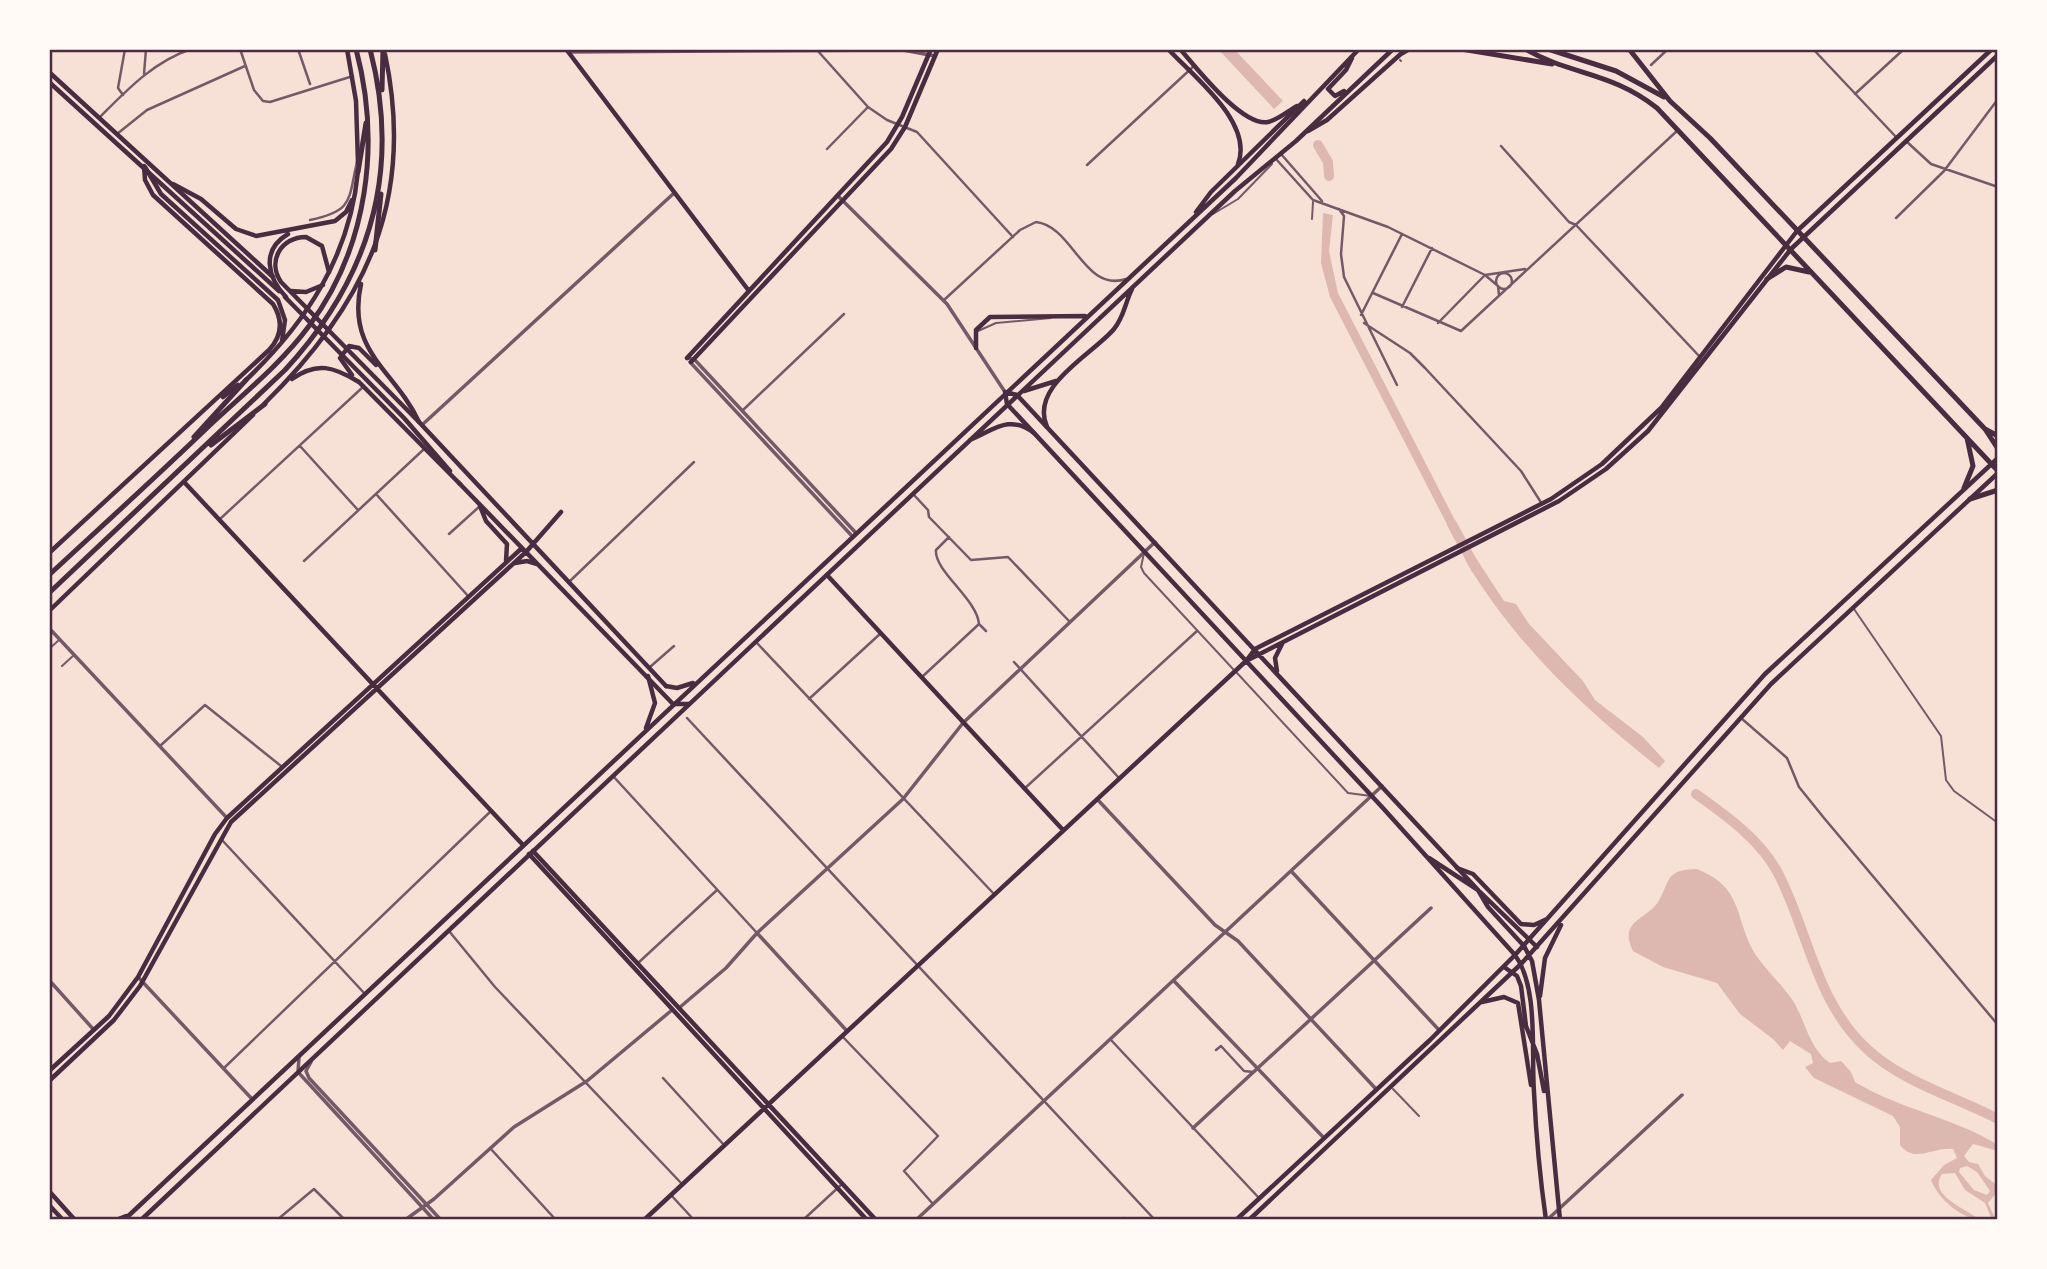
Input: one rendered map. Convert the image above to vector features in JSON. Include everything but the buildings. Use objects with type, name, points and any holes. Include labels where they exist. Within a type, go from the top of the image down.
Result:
[{"type":"highway","points":[[49,575],[286,354],[327,298],[352,245],[363,206],[369,158],[368,109],[356,49]]},
{"type":"highway","points":[[370,49],[381,100]]},
{"type":"highway","points":[[375,250],[382,175],[383,49]]},
{"type":"highway","points":[[1461,49],[1583,70],[1604,76],[1641,96],[1679,130],[1998,472]]},
{"type":"highway","points":[[1525,49],[1562,65]]},
{"type":"highway","points":[[1548,49],[1626,76],[1670,101]]},
{"type":"highway","points":[[1629,49],[1670,101],[1710,138],[1985,429],[1998,449]]},
{"type":"highway","points":[[358,172],[368,109]]},
{"type":"highway","points":[[49,593],[285,370],[328,319],[363,250],[382,175]]},
{"type":"highway","points":[[1767,279],[1789,267],[1813,274]]},
{"type":"highway","points":[[179,455],[211,415],[246,380]]},
{"type":"highway","points":[[189,462],[265,404]]},
{"type":"highway","points":[[1985,429],[1998,436]]},
{"type":"highway","points":[[1964,488],[1973,464],[1965,435]]},
{"type":"highway","points":[[1970,499],[1998,490]]},
{"type":"main road","points":[[205,410],[246,380],[277,350],[300,322],[328,276],[348,224],[358,172],[353,76],[346,49]]},
{"type":"main road","points":[[49,611],[185,483],[280,388],[323,341],[363,276],[375,250],[388,203],[393,134],[383,49]]},
{"type":"main road","points":[[690,360],[883,147],[898,125],[932,53],[938,49]]},
{"type":"main road","points":[[1168,49],[1237,125],[1242,153],[1238,164]]},
{"type":"main road","points":[[1180,49],[1238,111],[1257,121],[1271,121],[1311,97]]},
{"type":"main road","points":[[141,1220],[914,495],[966,442],[1206,218],[1304,134],[1393,49]]},
{"type":"main road","points":[[644,1220],[1247,661],[1542,504],[1582,480],[1628,442],[1661,408],[1797,231],[1992,49]]},
{"type":"main road","points":[[1304,134],[1327,120],[1406,50]]},
{"type":"main road","points":[[567,51],[673,194],[751,293]]},
{"type":"main road","points":[[1354,85],[1335,96],[1328,89],[1346,70],[1357,51]]},
{"type":"main road","points":[[124,1220],[1085,316],[1192,219],[1357,51]]},
{"type":"main road","points":[[751,293],[888,152],[905,127],[932,53]]},
{"type":"main road","points":[[1479,539],[1567,496],[1633,446],[1669,408],[1791,249],[1998,55]]},
{"type":"main road","points":[[49,72],[288,290],[306,292],[324,284]]},
{"type":"main road","points":[[49,82],[286,297],[404,418],[508,536],[543,568],[673,704],[691,704]]},
{"type":"main road","points":[[1192,219],[1204,199],[1297,106]]},
{"type":"main road","points":[[49,553],[269,350],[280,328],[275,306],[153,195],[145,180],[144,166]]},
{"type":"main road","points":[[144,166],[161,194],[278,300],[286,324],[284,337],[277,350]]},
{"type":"main road","points":[[173,184],[201,199],[231,226],[256,236],[307,228],[341,217],[355,193]]},
{"type":"main road","points":[[286,297],[271,277],[269,260],[277,243],[299,229]]},
{"type":"main road","points":[[328,276],[325,251],[318,242],[306,237],[293,238],[280,248],[275,262],[278,278],[421,423],[516,529],[666,686],[677,688],[698,682]]},
{"type":"main road","points":[[363,276],[358,301],[359,327],[381,370]]},
{"type":"main road","points":[[1047,427],[1044,412],[1046,400],[1060,379],[1116,326],[1136,284]]},
{"type":"main road","points":[[976,348],[975,334],[979,325],[990,317],[1059,314],[1085,316]]},
{"type":"main road","points":[[421,423],[409,402],[381,370],[359,348],[349,346],[340,358],[363,387],[423,450],[460,484]]},
{"type":"main road","points":[[280,388],[298,375],[320,367],[339,370],[359,382]]},
{"type":"main road","points":[[1017,395],[1060,379]]},
{"type":"main road","points":[[1005,392],[1017,395],[1457,868],[1538,947]]},
{"type":"main road","points":[[1005,392],[1007,404],[1372,796],[1515,955],[1521,964],[1527,987],[1533,1042],[1534,1095]]},
{"type":"main road","points":[[966,442],[1004,424],[1024,427],[1034,433]]},
{"type":"main road","points":[[1236,1220],[1524,947],[1766,674],[1998,458]]},
{"type":"main road","points":[[1250,1220],[1538,947],[1771,684],[1998,472]]},
{"type":"main road","points":[[185,483],[523,845]]},
{"type":"main road","points":[[480,506],[486,521],[507,544],[508,556],[504,564]]},
{"type":"main road","points":[[49,1071],[94,1030],[138,977],[215,834],[504,564],[532,545],[561,512]]},
{"type":"main road","points":[[508,536],[516,529]]},
{"type":"main road","points":[[376,685],[511,566],[524,550]]},
{"type":"main road","points":[[1247,661],[1255,649],[1451,554]]},
{"type":"main road","points":[[511,566],[527,561],[543,568]]},
{"type":"main road","points":[[827,575],[1063,830]]},
{"type":"main road","points":[[1278,675],[1275,658],[1285,641]]},
{"type":"main road","points":[[644,732],[655,703],[648,676]]},
{"type":"main road","points":[[49,1081],[114,1020],[143,982],[229,820]]},
{"type":"main road","points":[[531,853],[637,964],[675,1009]]},
{"type":"main road","points":[[531,853],[840,1186],[876,1220]]},
{"type":"main road","points":[[1427,858],[1478,890],[1488,907],[1530,955],[1539,1000],[1560,1220]]},
{"type":"main road","points":[[1457,868],[1473,874],[1521,924],[1534,925],[1551,917]]},
{"type":"main road","points":[[1539,1000],[1545,958],[1567,916]]},
{"type":"main road","points":[[1504,967],[1513,972],[1521,986],[1526,1026],[1533,1042],[1547,1098]]},
{"type":"main road","points":[[1482,1002],[1504,997],[1518,1003],[1534,1095],[1546,1220]]},
{"type":"main road","points":[[840,1186],[867,1220]]},
{"type":"main road","points":[[49,1191],[76,1219]]},
{"type":"main road","points":[[49,1205],[63,1220]]},
{"type":"main road","points":[[116,1220],[130,1214]]},
{"type":"street","points":[[123,94],[118,88],[125,49]]},
{"type":"street","points":[[144,74],[146,49]]},
{"type":"street","points":[[99,118],[144,74],[176,54],[191,49]]},
{"type":"street","points":[[245,49],[240,50],[257,96],[270,102],[353,76]]},
{"type":"street","points":[[298,49],[310,84]]},
{"type":"street","points":[[567,51],[903,49],[932,53]]},
{"type":"street","points":[[1651,65],[1668,49]]},
{"type":"street","points":[[1813,49],[1897,138]]},
{"type":"street","points":[[1855,94],[1904,49]]},
{"type":"street","points":[[817,50],[868,107],[898,125],[917,132],[1013,237]]},
{"type":"street","points":[[1087,165],[1195,65]]},
{"type":"street","points":[[117,134],[147,110],[245,66]]},
{"type":"street","points":[[1896,218],[1944,171],[1998,99]]},
{"type":"street","points":[[827,149],[868,107]]},
{"type":"street","points":[[1373,293],[1461,331],[1679,130]]},
{"type":"street","points":[[1906,141],[1931,164],[1944,171],[1998,187]]},
{"type":"street","points":[[1501,146],[1569,222],[1576,225],[1700,357]]},
{"type":"street","points":[[1281,154],[1324,204]]},
{"type":"street","points":[[1275,158],[1313,200],[1402,234],[1485,275],[1504,289],[1510,286]]},
{"type":"street","points":[[310,220],[335,214],[346,205],[352,192],[358,160]]},
{"type":"street","points":[[421,423],[673,194]]},
{"type":"street","points":[[838,196],[943,301],[1005,392]]},
{"type":"street","points":[[1339,209],[1344,216],[1341,264],[1360,316],[1396,385]]},
{"type":"street","points":[[943,301],[1032,223],[1047,224],[1098,277],[1115,282],[1129,278]]},
{"type":"street","points":[[1360,316],[1402,234]]},
{"type":"street","points":[[1402,307],[1432,248]]},
{"type":"street","points":[[1498,298],[1496,279],[1531,265]]},
{"type":"street","points":[[1438,323],[1485,275],[1504,274],[1510,277],[1510,286]]},
{"type":"street","points":[[742,411],[844,314]]},
{"type":"street","points":[[1364,323],[1410,353],[1425,368],[1521,471],[1542,504]]},
{"type":"street","points":[[690,360],[742,411],[854,534]]},
{"type":"street","points":[[690,360],[854,534]]},
{"type":"street","points":[[220,519],[363,387]]},
{"type":"street","points":[[299,446],[358,510]]},
{"type":"street","points":[[304,561],[423,450]]},
{"type":"street","points":[[568,583],[694,462]]},
{"type":"street","points":[[376,494],[469,597]]},
{"type":"street","points":[[914,495],[973,561],[1008,557],[1070,622]]},
{"type":"street","points":[[449,534],[480,506]]},
{"type":"street","points":[[949,537],[936,550],[936,558],[965,596],[979,624],[986,631]]},
{"type":"street","points":[[405,1220],[489,1148],[521,1123],[587,1081],[726,968],[757,933],[903,799],[963,723],[1155,542]]},
{"type":"street","points":[[922,677],[979,624]]},
{"type":"street","points":[[49,628],[229,820]]},
{"type":"street","points":[[1024,789],[1197,631]]},
{"type":"street","points":[[809,699],[881,633]]},
{"type":"street","points":[[756,642],[994,894]]},
{"type":"street","points":[[649,668],[674,646]]},
{"type":"street","points":[[1014,662],[1119,778]]},
{"type":"street","points":[[160,746],[205,705],[285,769]]},
{"type":"street","points":[[687,718],[1155,1220]]},
{"type":"street","points":[[1741,718],[1787,758],[1807,797],[1998,1024]]},
{"type":"street","points":[[613,776],[937,1136],[904,1171],[933,1204]]},
{"type":"street","points":[[916,1220],[1382,786]]},
{"type":"street","points":[[1097,799],[1215,925],[1228,932],[1311,1018],[1376,1089]]},
{"type":"street","points":[[223,1068],[492,811]]},
{"type":"street","points":[[220,838],[365,994]]},
{"type":"street","points":[[1292,872],[1438,1030]]},
{"type":"street","points":[[637,964],[718,890]]},
{"type":"street","points":[[1192,1128],[1430,908]]},
{"type":"street","points":[[449,930],[504,997],[587,1081],[682,1184]]},
{"type":"street","points":[[138,977],[252,1099]]},
{"type":"street","points":[[49,981],[94,1030]]},
{"type":"street","points":[[1174,981],[1255,1070],[1324,1138]]},
{"type":"street","points":[[1111,1040],[1259,1198]]},
{"type":"street","points":[[1216,1050],[1221,1046],[1244,1071],[1255,1070]]},
{"type":"street","points":[[299,1055],[298,1072],[424,1206],[441,1220]]},
{"type":"street","points":[[313,1058],[306,1071],[309,1078],[434,1220]]},
{"type":"street","points":[[663,1078],[724,1145]]},
{"type":"street","points":[[1546,1220],[1682,1095]]},
{"type":"street","points":[[489,1148],[556,1220]]},
{"type":"street","points":[[803,1220],[840,1186]]},
{"type":"street","points":[[277,1220],[314,1189],[345,1220]]},
{"type":"street","points":[[671,1195],[694,1220]]},
{"type":"lane","points":[[1312,219],[1313,200]]},
{"type":"lane","points":[[1145,552],[1142,570],[1235,672],[1348,793],[1372,796]]},
{"type":"lane","points":[[1853,608],[1941,736],[1946,780],[1954,791],[1998,823]]},
{"type":"lane","points":[[49,649],[60,639]]},
{"type":"lane","points":[[62,666],[74,655]]},
{"type":"lane","points":[[1391,1087],[1419,1116]]},
{"type":"shaded area","points":[[1218,49],[1234,49],[1283,101],[1274,109]]},
{"type":"shaded area","points":[[1323,213],[1333,215],[1329,251],[1338,293],[1462,534],[1454,538],[1330,297],[1321,263]]},
{"type":"shaded area","points":[[1474,555],[1504,601],[1516,604],[1529,624],[1583,681],[1595,700],[1643,737],[1665,761],[1659,768],[1577,698],[1529,647],[1506,620],[1465,560]]},
{"type":"shaded area","points":[[1697,869],[1713,877],[1732,896],[1750,945],[1762,964],[1791,998],[1813,1043],[1823,1057],[1830,1063],[1841,1061],[1851,1072],[1855,1082],[1872,1091],[1963,1127],[1998,1145],[1998,1151],[1973,1144],[1964,1156],[1969,1162],[1978,1164],[1985,1176],[1998,1186],[1998,1191],[1988,1203],[1996,1220],[1992,1220],[1985,1203],[1965,1190],[1955,1173],[1942,1174],[1940,1189],[1951,1201],[1980,1220],[1958,1211],[1934,1187],[1931,1180],[1944,1165],[1957,1158],[1953,1149],[1918,1154],[1906,1151],[1900,1145],[1900,1127],[1893,1116],[1814,1078],[1805,1067],[1813,1063],[1811,1054],[1790,1041],[1783,1050],[1740,1014],[1717,983],[1663,967],[1633,951],[1629,941],[1631,927],[1658,902],[1673,874]],"holes":[[[1967,1166],[1977,1172],[1990,1191],[1987,1195],[1974,1190],[1959,1172],[1960,1168]]]},
{"type":"waterway","points":[[1318,145],[1328,162],[1329,176]]},
{"type":"waterway","points":[[1452,524],[1476,569]]},
{"type":"waterway","points":[[1696,794],[1743,830],[1772,863],[1789,897],[1825,989],[1836,1010],[1867,1049],[1896,1071],[1998,1119]]}]
